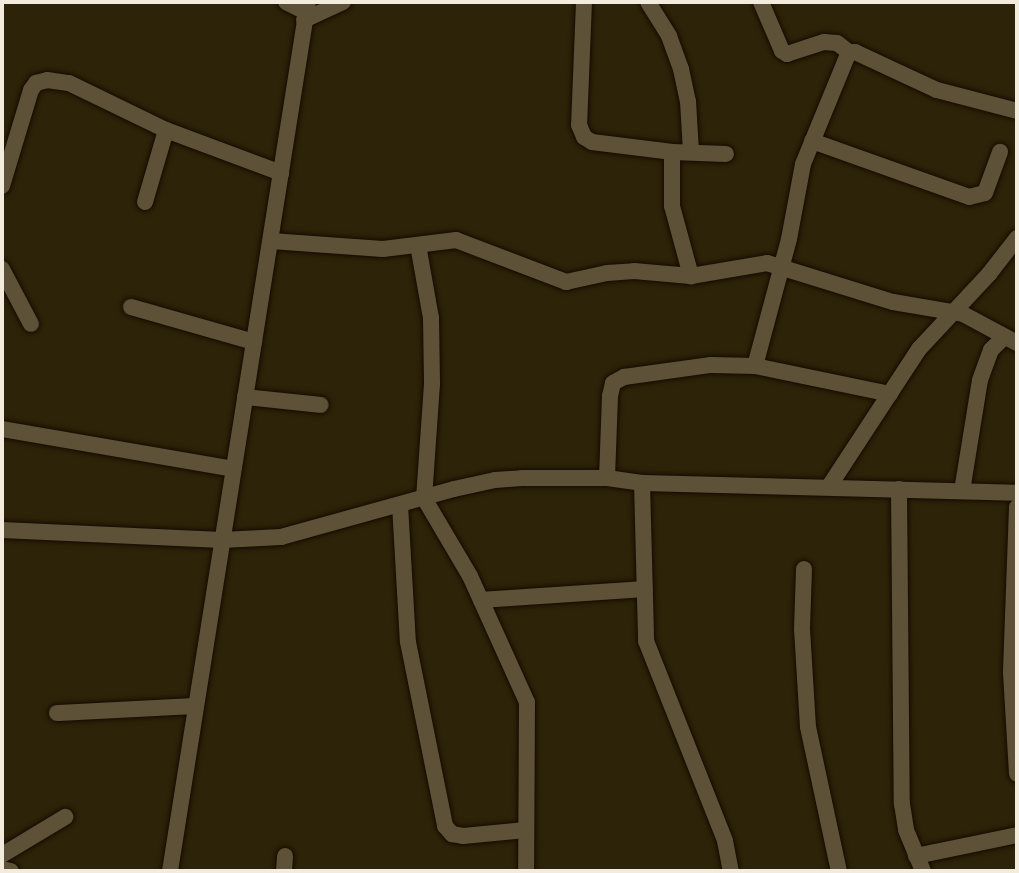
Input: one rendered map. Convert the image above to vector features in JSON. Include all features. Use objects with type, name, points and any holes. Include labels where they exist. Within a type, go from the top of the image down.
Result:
[{"type":"street","points":[[286,2],[306,12],[343,2]]},
{"type":"street","points":[[584,2],[579,125],[584,137],[592,142],[672,152],[726,154]]},
{"type":"street","points":[[648,2],[669,36],[681,69],[688,101],[691,152]]},
{"type":"street","points":[[761,2],[782,51],[787,54],[824,42],[837,43],[849,52],[937,90],[1017,111]]},
{"type":"street","points":[[170,871],[306,12]]},
{"type":"street","points":[[755,366],[782,265],[803,164],[844,56],[849,52]]},
{"type":"street","points":[[2,186],[36,83],[47,80],[69,83],[166,130],[281,173]]},
{"type":"street","points":[[145,202],[166,130]]},
{"type":"street","points":[[812,141],[969,197],[985,193],[1000,152]]},
{"type":"street","points":[[672,152],[672,206],[691,276]]},
{"type":"street","points":[[830,485],[919,349],[989,274],[1017,238]]},
{"type":"street","points":[[271,241],[383,249],[456,240],[566,282],[607,273],[634,271],[691,276],[752,264],[782,265],[893,302],[953,312],[1010,340]]},
{"type":"street","points":[[418,245],[431,332],[432,384],[424,498],[481,600],[527,702],[526,871]]},
{"type":"street","points":[[2,270],[31,324]]},
{"type":"street","points":[[131,307],[254,342]]},
{"type":"street","points":[[962,491],[980,380],[991,350],[1010,340]]},
{"type":"street","points":[[607,478],[610,396],[613,383],[624,377],[711,365],[755,366],[890,394]]},
{"type":"street","points":[[245,397],[321,405]]},
{"type":"street","points":[[2,429],[233,469]]},
{"type":"street","points":[[2,530],[222,540],[281,537],[495,480],[607,478],[642,483],[830,485],[1017,493]]},
{"type":"street","points":[[642,483],[646,641],[725,841],[731,871]]},
{"type":"street","points":[[899,489],[902,804],[920,864],[1017,835]]},
{"type":"street","points":[[400,505],[408,642],[445,826],[452,834],[463,836],[526,830]]},
{"type":"street","points":[[1017,507],[1017,774]]},
{"type":"street","points":[[804,569],[802,629],[808,727],[839,871]]},
{"type":"street","points":[[481,600],[645,589]]},
{"type":"street","points":[[57,713],[196,706]]},
{"type":"street","points":[[2,855],[65,817]]},
{"type":"street","points":[[2,869],[11,871]]}]
